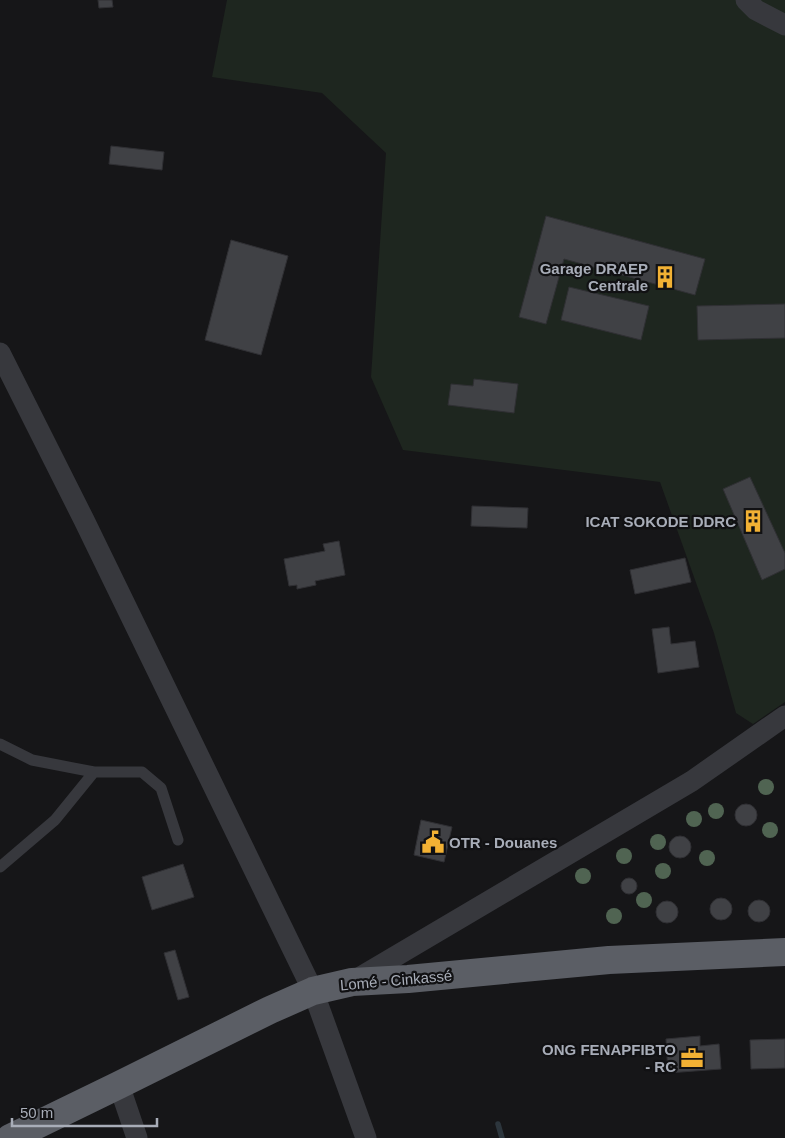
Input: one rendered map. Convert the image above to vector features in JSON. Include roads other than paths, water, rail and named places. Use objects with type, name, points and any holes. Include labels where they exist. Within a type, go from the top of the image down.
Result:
[{"type":"highway","name":"Lomé - Cinkassé","points":[[10,1138],[313,990],[352,982],[408,979],[609,960],[785,952]]},
{"type":"street","points":[[746,0],[756,10],[785,25]]},
{"type":"street","points":[[0,353],[84,520],[313,990],[366,1138]]},
{"type":"street","points":[[352,982],[692,781],[785,716]]},
{"type":"street","points":[[119,1085],[137,1138]]},
{"type":"lane","points":[[0,744],[32,760],[94,772],[142,772],[161,788],[178,840]]},
{"type":"lane","points":[[0,867],[55,820],[94,772]]},
{"type":"waterway","points":[[498,1124],[502,1138]]},
{"type":"place","name":"Garage DRAEP Centrale","points":[[665,277]]},
{"type":"place","name":"ICAT SOKODE DDRC","points":[[753,521]]},
{"type":"place","name":"OTR - Douanes","points":[[433,842]]},
{"type":"place","name":"ONG FENAPFIBTO - RC","points":[[692,1058]]}]
